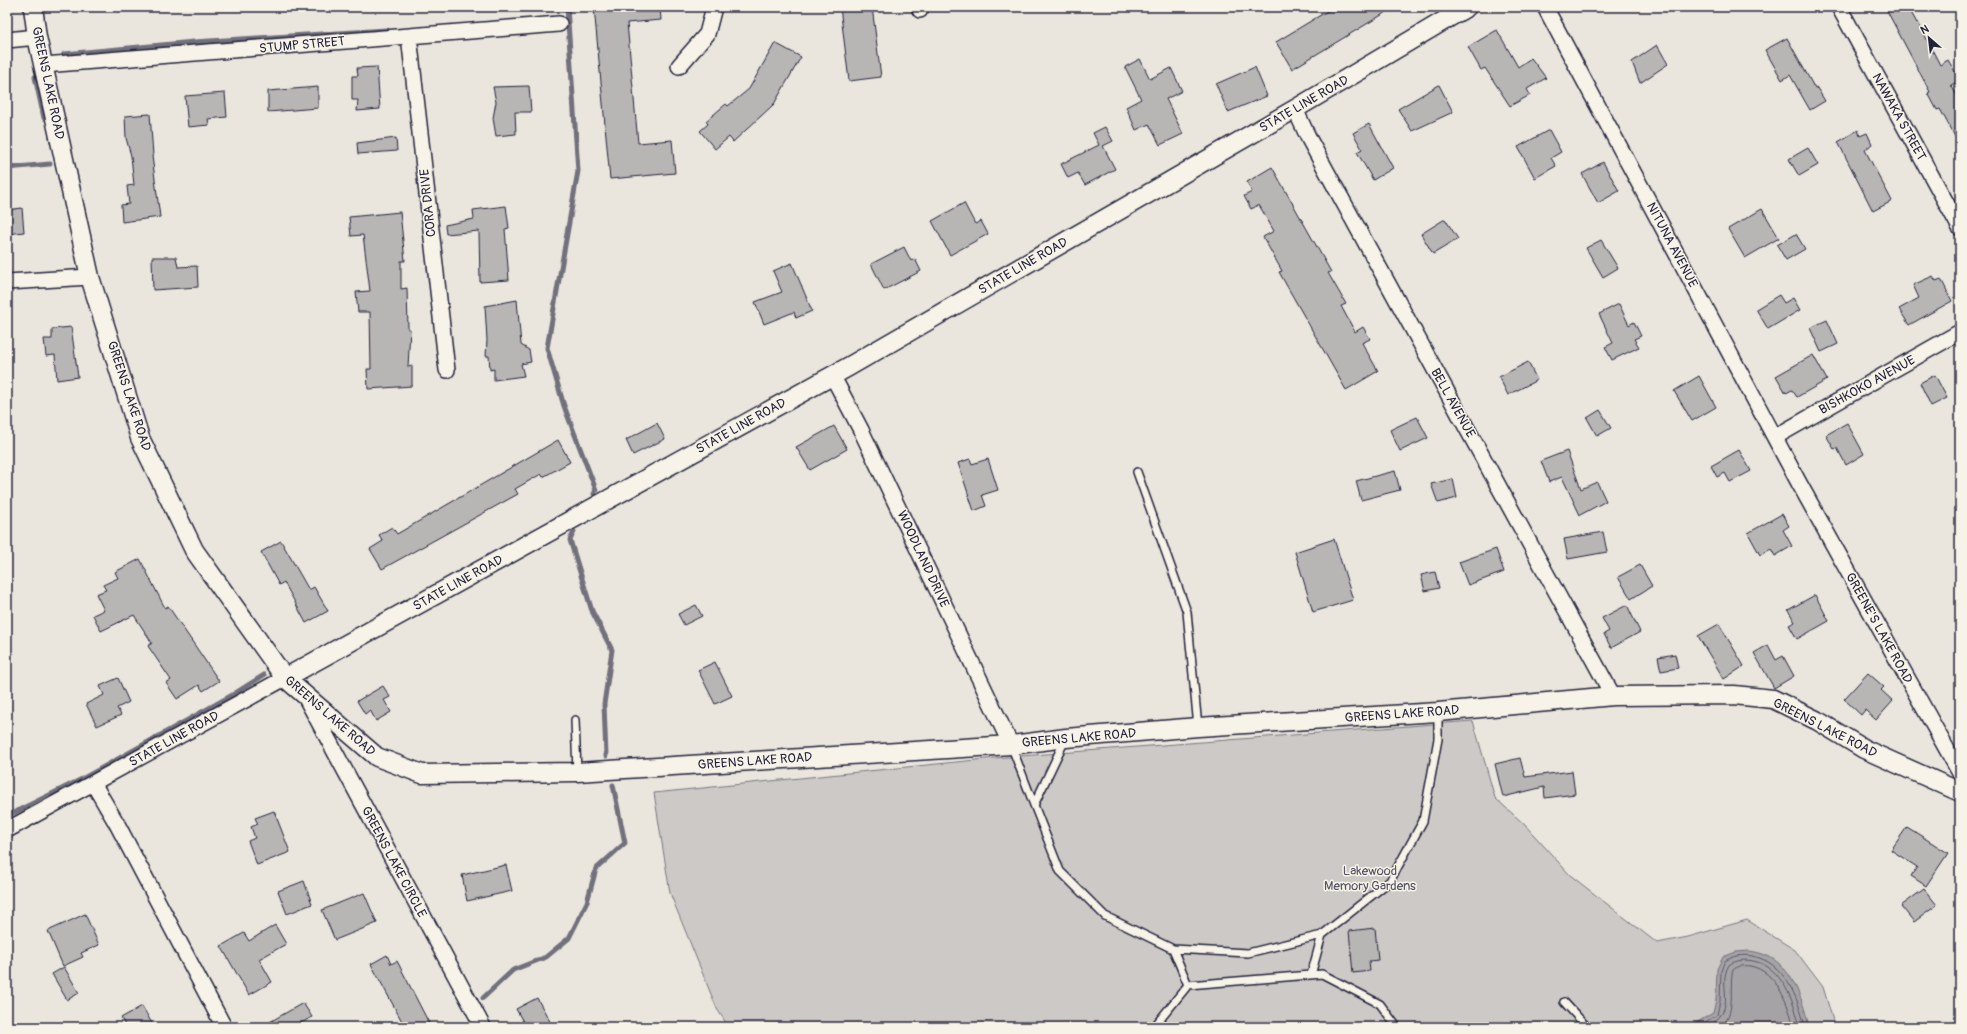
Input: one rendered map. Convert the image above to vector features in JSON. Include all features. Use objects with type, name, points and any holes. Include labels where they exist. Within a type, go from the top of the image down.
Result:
[{"type":"street","name":"GREENS LAKE ROAD","points":[[33,7],[37,37],[90,277],[140,438],[191,543],[285,678],[377,757],[422,774],[577,772],[1011,744],[1066,738],[1198,728],[1438,712],[1613,696],[1734,695],[1773,699],[1818,721],[1864,749],[1960,792]]},
{"type":"street","points":[[679,66],[707,34],[714,7]]},
{"type":"street","name":"STATE LINE ROAD","points":[[7,830],[832,375],[1295,109],[1467,7]]},
{"type":"street","name":"NITUNA AVENUE","points":[[1545,7],[1799,483]]},
{"type":"street","name":"NAWAKA STREET","points":[[1839,7],[1960,228]]},
{"type":"street","name":"STUMP STREET","points":[[44,65],[559,24]]},
{"type":"street","name":"CORA DRIVE","points":[[409,36],[447,370]]},
{"type":"street","points":[[7,40],[37,37]]},
{"type":"street","name":"BELL AVENUE","points":[[1295,109],[1309,139],[1613,696]]},
{"type":"street","points":[[7,282],[90,277]]},
{"type":"street","name":"BISHKOKO AVENUE","points":[[1775,437],[1960,332]]},
{"type":"street","name":"WOODLAND DRIVE","points":[[832,375],[861,430],[1011,744]]},
{"type":"street","name":"GREENE'S LAKE ROAD","points":[[1799,483],[1960,773]]},
{"type":"street","name":"GREENS LAKE CIRCLE","points":[[306,697],[483,1027]]},
{"type":"street","points":[[93,783],[117,824],[224,1027]]},
{"type":"lane","points":[[1137,472],[1187,612],[1198,728]]},
{"type":"lane","points":[[1011,744],[1060,871],[1105,916],[1173,949],[1248,953],[1322,935],[1390,881],[1423,821],[1438,739],[1438,712]]},
{"type":"lane","points":[[575,720],[577,772]]},
{"type":"lane","points":[[1034,804],[1066,738]]},
{"type":"lane","points":[[1311,975],[1322,935]]},
{"type":"lane","points":[[1173,949],[1188,985]]},
{"type":"lane","points":[[1154,1027],[1188,985],[1322,974],[1380,1004],[1397,1027]]},
{"type":"lane","points":[[1564,1002],[1587,1027]]},
{"type":"green space","name":"Lakewood Memory Gardens","points":[[1473,721],[1495,798],[1524,824],[1570,875],[1657,943],[1688,937],[1747,920],[1795,950],[1823,987],[1835,1027],[729,1027],[717,1009],[670,893],[654,793],[995,758]]},
{"type":"water","points":[[1749,951],[1770,957],[1787,972],[1801,999],[1809,1027],[1689,1027],[1713,1013],[1716,1000],[1717,969],[1723,957],[1736,952]]},
{"type":"building","points":[[594,7],[660,7],[661,20],[627,23],[638,143],[672,140],[675,173],[610,179]]},
{"type":"building","points":[[840,7],[872,7],[881,77],[849,81]]},
{"type":"building","points":[[1334,7],[1395,7],[1292,69],[1276,42]]},
{"type":"building","points":[[1885,7],[1908,7],[1917,23],[1918,22],[1940,65],[1948,60],[1960,80],[1951,85],[1960,101],[1960,146],[1940,109],[1937,110],[1928,93],[1930,92]]},
{"type":"building","points":[[1497,30],[1518,67],[1531,58],[1546,78],[1527,89],[1530,95],[1510,106],[1485,68],[1481,70],[1468,47]]},
{"type":"building","points":[[1787,38],[1815,89],[1817,88],[1825,101],[1810,110],[1790,75],[1782,80],[1765,50]]},
{"type":"building","points":[[775,43],[801,57],[774,104],[733,142],[729,137],[715,149],[700,131],[708,124],[706,121],[726,104],[728,106],[749,89]]},
{"type":"building","points":[[1657,45],[1668,64],[1640,83],[1632,62]]},
{"type":"building","points":[[1140,59],[1150,79],[1171,68],[1182,91],[1166,99],[1183,134],[1160,145],[1149,124],[1136,130],[1126,107],[1141,99],[1125,67]]},
{"type":"building","points":[[377,67],[380,109],[357,111],[358,100],[352,100],[352,76],[358,76],[357,68]]},
{"type":"building","points":[[1255,67],[1267,96],[1228,112],[1216,84]]},
{"type":"building","points":[[1439,85],[1453,112],[1412,131],[1398,109]]},
{"type":"building","points":[[529,86],[531,112],[515,112],[516,134],[496,136],[493,118],[496,102],[493,87]]},
{"type":"building","points":[[318,87],[318,108],[268,112],[268,91]]},
{"type":"building","points":[[225,93],[227,117],[208,119],[209,125],[188,127],[185,96]]},
{"type":"building","points":[[150,114],[152,156],[160,217],[122,222],[121,205],[129,204],[127,186],[134,185],[131,156],[126,138],[125,116]]},
{"type":"building","points":[[1369,124],[1393,168],[1373,180],[1357,152],[1362,149],[1353,133]]},
{"type":"building","points":[[1105,127],[1113,141],[1103,146],[1115,169],[1085,185],[1078,173],[1068,178],[1061,164],[1099,145],[1093,133]]},
{"type":"building","points":[[1549,130],[1561,152],[1551,158],[1556,166],[1535,178],[1518,147]]},
{"type":"building","points":[[1858,130],[1860,136],[1867,133],[1872,144],[1865,150],[1892,201],[1873,211],[1838,142]]},
{"type":"building","points":[[396,138],[397,151],[358,154],[357,143]]},
{"type":"building","points":[[1808,148],[1818,165],[1799,176],[1789,159]]},
{"type":"building","points":[[1603,162],[1619,191],[1598,203],[1582,174]]},
{"type":"building","points":[[1272,167],[1331,272],[1328,273],[1346,304],[1341,306],[1355,332],[1363,327],[1370,339],[1362,343],[1378,371],[1346,390],[1279,272],[1282,271],[1263,237],[1274,231],[1259,205],[1251,209],[1244,196],[1252,192],[1247,182]]},
{"type":"building","points":[[964,203],[975,224],[981,221],[988,234],[950,255],[932,221]]},
{"type":"building","points":[[506,206],[509,228],[505,229],[509,280],[480,282],[479,231],[446,234],[445,225],[474,219],[473,210]]},
{"type":"building","points":[[22,208],[24,232],[7,234],[7,210]]},
{"type":"building","points":[[1762,209],[1779,238],[1745,258],[1728,229]]},
{"type":"building","points":[[400,212],[405,261],[401,261],[401,289],[407,288],[408,329],[410,329],[408,367],[412,366],[412,386],[368,389],[367,369],[371,369],[370,312],[358,312],[356,292],[370,291],[363,235],[351,236],[349,217]]},
{"type":"building","points":[[1445,219],[1458,239],[1433,254],[1421,234]]},
{"type":"building","points":[[1796,234],[1805,249],[1786,260],[1777,245]]},
{"type":"building","points":[[1601,240],[1618,268],[1603,277],[1586,248]]},
{"type":"building","points":[[904,247],[911,261],[915,259],[921,271],[884,290],[871,264]]},
{"type":"building","points":[[152,257],[176,257],[178,267],[197,266],[198,287],[153,290]]},
{"type":"building","points":[[792,263],[812,311],[796,318],[794,312],[764,324],[755,302],[782,292],[773,271]]},
{"type":"building","points":[[1933,276],[1936,281],[1941,279],[1952,301],[1909,325],[1899,309],[1919,298],[1913,285]]},
{"type":"building","points":[[1779,295],[1784,303],[1793,298],[1800,310],[1768,329],[1756,309]]},
{"type":"building","points":[[517,300],[521,345],[529,350],[531,362],[521,364],[524,376],[494,380],[494,369],[490,370],[489,356],[486,356],[487,340],[485,306]]},
{"type":"building","points":[[1619,304],[1629,325],[1634,322],[1641,336],[1634,339],[1639,347],[1612,360],[1605,347],[1613,343],[1599,314]]},
{"type":"building","points":[[1827,320],[1838,344],[1821,352],[1810,328]]},
{"type":"building","points":[[71,327],[78,377],[57,380],[55,355],[46,356],[44,339],[52,339],[52,329]]},
{"type":"building","points":[[1813,355],[1827,380],[1797,397],[1792,390],[1786,393],[1776,376]]},
{"type":"building","points":[[1528,362],[1537,380],[1508,395],[1499,377]]},
{"type":"building","points":[[1935,375],[1947,398],[1931,406],[1920,383]]},
{"type":"building","points":[[1699,376],[1716,407],[1692,421],[1674,391]]},
{"type":"building","points":[[1600,410],[1611,428],[1597,436],[1587,418]]},
{"type":"building","points":[[1417,417],[1428,438],[1400,451],[1390,430]]},
{"type":"building","points":[[657,423],[665,439],[633,455],[626,440]]},
{"type":"building","points":[[1847,423],[1864,454],[1846,465],[1837,448],[1834,449],[1826,435]]},
{"type":"building","points":[[834,426],[847,449],[810,470],[796,447]]},
{"type":"building","points":[[558,440],[570,462],[543,477],[541,474],[515,489],[518,494],[382,569],[370,549],[383,541],[379,535],[392,527],[397,534]]},
{"type":"building","points":[[1739,450],[1751,471],[1730,482],[1725,473],[1717,477],[1711,466]]},
{"type":"building","points":[[1567,451],[1581,489],[1597,482],[1606,501],[1580,515],[1562,477],[1549,482],[1541,461]]},
{"type":"building","points":[[970,459],[972,464],[988,459],[998,490],[982,495],[986,506],[974,511],[958,463]]},
{"type":"building","points":[[1395,471],[1400,490],[1361,500],[1356,481]]},
{"type":"building","points":[[1453,479],[1457,498],[1438,503],[1431,484]]},
{"type":"building","points":[[1782,514],[1789,526],[1783,530],[1792,546],[1775,556],[1771,549],[1760,555],[1748,533]]},
{"type":"building","points":[[1603,532],[1607,552],[1568,559],[1564,539]]},
{"type":"building","points":[[1334,539],[1353,600],[1313,612],[1295,552]]},
{"type":"building","points":[[281,541],[309,590],[314,587],[328,611],[306,623],[284,582],[279,585],[261,552]]},
{"type":"building","points":[[1496,549],[1504,572],[1468,585],[1459,562]]},
{"type":"building","points":[[140,559],[165,608],[168,606],[219,681],[203,691],[199,685],[177,699],[166,683],[171,680],[148,646],[152,643],[134,615],[101,631],[93,615],[104,610],[96,594],[106,590],[103,585],[118,578],[115,572]]},
{"type":"building","points":[[1640,565],[1652,586],[1631,599],[1618,577]]},
{"type":"building","points":[[1435,572],[1439,588],[1425,591],[1421,575]]},
{"type":"building","points":[[1815,595],[1829,621],[1797,639],[1789,625],[1795,622],[1788,610]]},
{"type":"building","points":[[696,605],[702,616],[684,625],[678,614]]},
{"type":"building","points":[[1627,605],[1640,632],[1611,648],[1604,634],[1609,631],[1602,618]]},
{"type":"building","points":[[1719,624],[1744,666],[1724,679],[1698,636]]},
{"type":"building","points":[[1768,645],[1776,660],[1783,656],[1794,676],[1774,688],[1754,653]]},
{"type":"building","points":[[1675,654],[1678,668],[1661,671],[1658,657]]},
{"type":"building","points":[[715,662],[732,696],[715,704],[698,670]]},
{"type":"building","points":[[1868,673],[1884,687],[1881,690],[1893,701],[1876,720],[1865,710],[1861,715],[1844,699]]},
{"type":"building","points":[[118,678],[129,702],[117,708],[121,715],[97,726],[86,704],[104,695],[100,686]]},
{"type":"building","points":[[383,686],[390,697],[384,700],[391,712],[376,721],[370,710],[365,714],[357,701]]},
{"type":"building","points":[[1520,758],[1525,777],[1572,771],[1575,794],[1545,798],[1544,787],[1503,797],[1495,764]]},
{"type":"building","points":[[274,811],[290,852],[257,865],[248,841],[255,838],[251,827],[258,824],[255,818]]},
{"type":"building","points":[[1907,827],[1948,853],[1926,886],[1911,876],[1917,867],[1891,850]]},
{"type":"building","points":[[506,865],[512,891],[467,901],[462,875]]},
{"type":"building","points":[[304,881],[312,904],[287,914],[278,891]]},
{"type":"building","points":[[1924,889],[1937,905],[1914,922],[1901,906]]},
{"type":"building","points":[[364,893],[377,923],[335,940],[322,910]]},
{"type":"building","points":[[85,914],[99,945],[81,953],[83,957],[63,966],[48,931]]},
{"type":"building","points":[[275,925],[286,944],[259,959],[272,982],[249,995],[221,946],[244,933],[249,941]]},
{"type":"building","points":[[1375,928],[1378,960],[1369,961],[1370,971],[1353,973],[1349,931]]},
{"type":"building","points":[[387,955],[391,964],[397,961],[431,1027],[405,1027],[371,964]]},
{"type":"building","points":[[64,967],[79,993],[67,1000],[52,974]]},
{"type":"building","points":[[537,998],[553,1027],[526,1027],[516,1009]]},
{"type":"building","points":[[303,1003],[312,1017],[294,1027],[261,1027]]},
{"type":"building","points":[[142,1006],[154,1027],[126,1027],[121,1018]]},
{"type":"waterway","points":[[567,7],[578,171],[547,348],[564,406],[596,490],[594,494]]},
{"type":"waterway","points":[[64,54],[194,42],[387,30]]},
{"type":"waterway","points":[[35,77],[44,118]]},
{"type":"waterway","points":[[7,168],[50,164]]},
{"type":"waterway","points":[[574,532],[570,540],[592,611],[612,650],[604,704],[606,756]]},
{"type":"waterway","points":[[7,816],[82,779],[229,697],[264,675]]},
{"type":"waterway","points":[[483,998],[513,970],[546,957],[569,938],[587,902],[596,869],[625,843],[613,785]]}]
